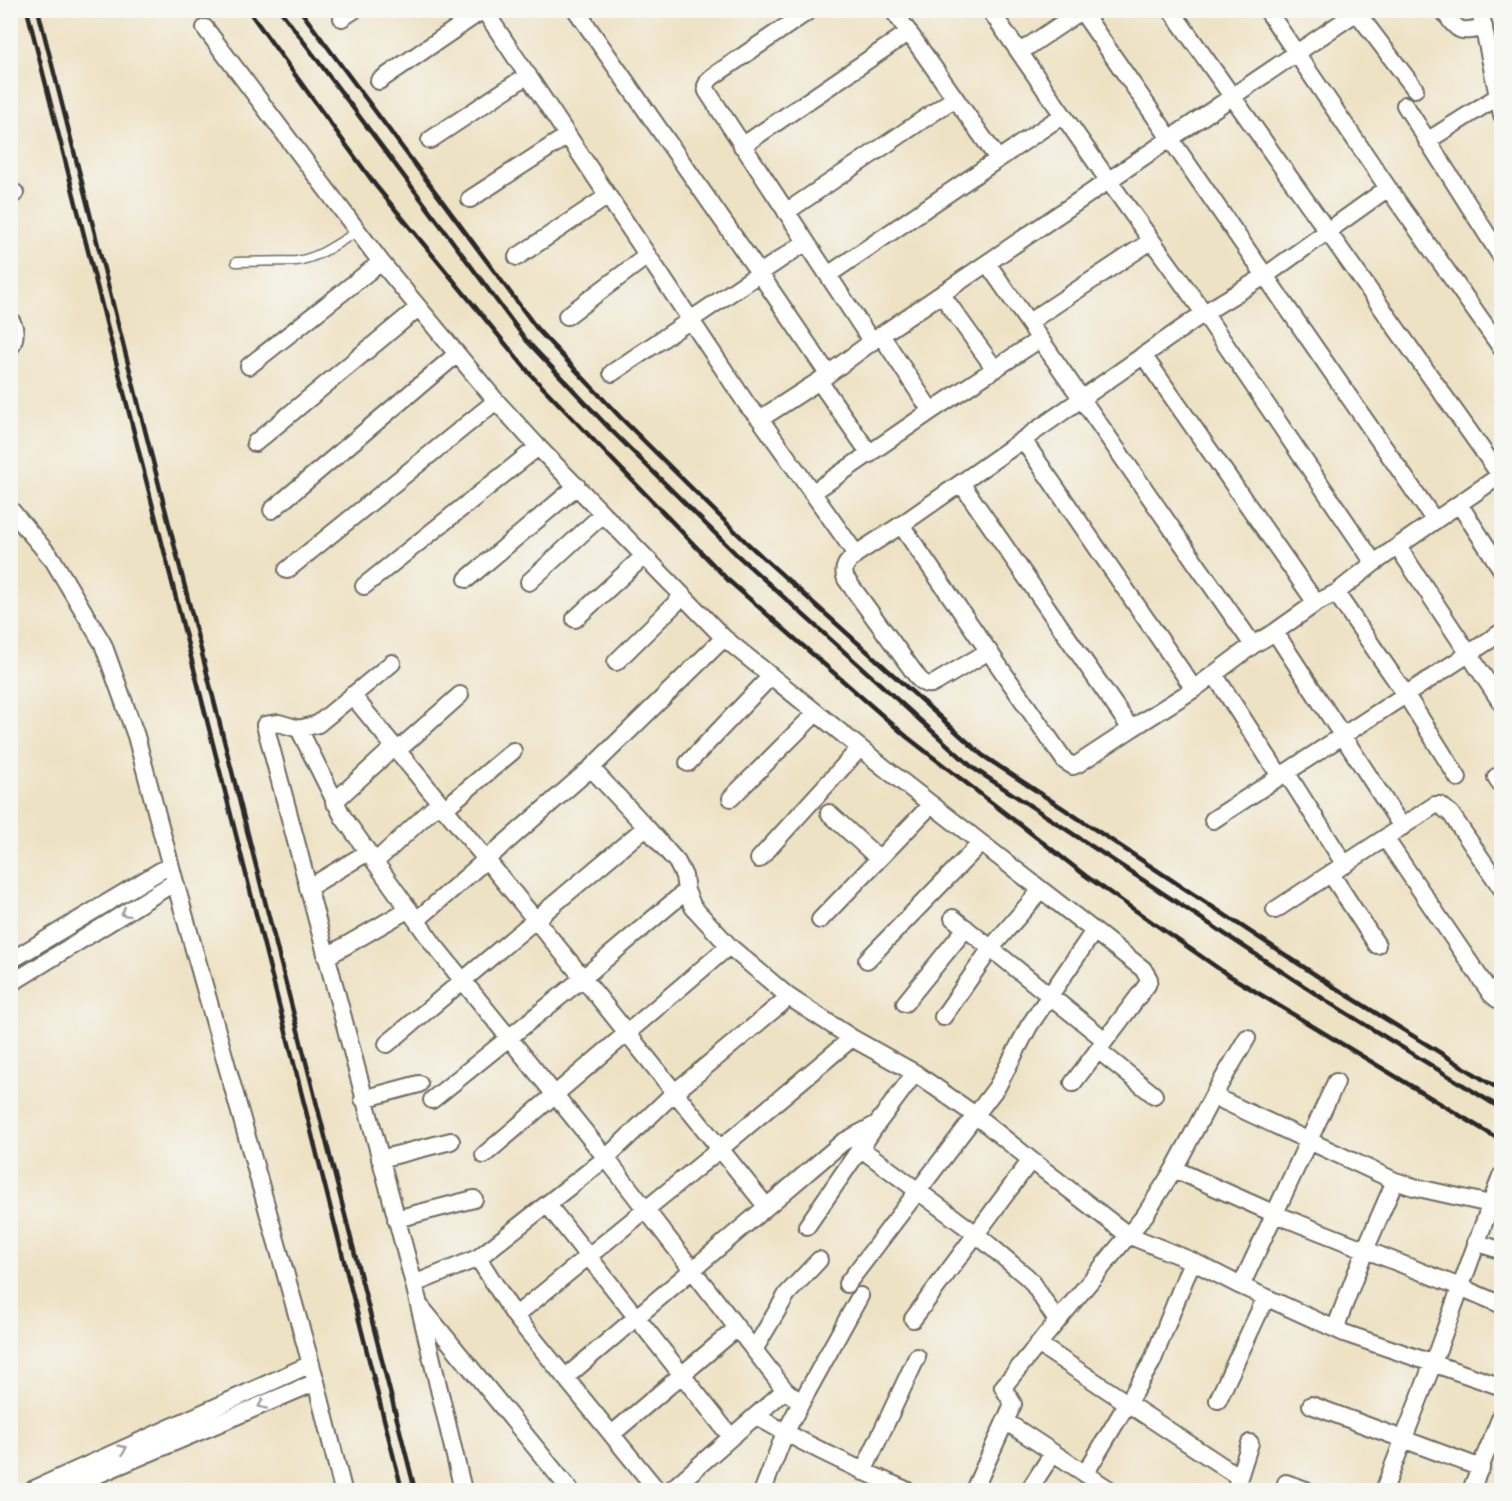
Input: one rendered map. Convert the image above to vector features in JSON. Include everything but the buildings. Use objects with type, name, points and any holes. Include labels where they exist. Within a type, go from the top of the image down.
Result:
[{"type":"street","points":[[379,81],[483,10],[748,406],[856,554]]},
{"type":"street","points":[[576,10],[760,274],[870,454]]},
{"type":"street","points":[[810,10],[712,77],[706,83],[707,91],[828,275],[931,411]]},
{"type":"street","points":[[893,10],[998,159]]},
{"type":"street","points":[[990,10],[1204,313],[1374,563]]},
{"type":"street","points":[[901,525],[1065,761],[1073,766],[1194,689],[1253,645],[1316,603],[1336,593],[1374,563],[1501,475],[1172,10]]},
{"type":"street","points":[[1267,10],[1388,188],[1502,349]]},
{"type":"street","points":[[1443,10],[1454,26],[1459,29],[1470,31],[1482,19]]},
{"type":"street","points":[[1020,52],[1081,11],[1435,521]]},
{"type":"street","points":[[760,420],[1356,11],[1415,88]]},
{"type":"street","points":[[1482,19],[1502,115]]},
{"type":"street","points":[[205,28],[381,262],[496,401],[724,638],[931,805],[1143,969],[1149,979],[1148,985],[1072,1083]]},
{"type":"street","points":[[742,146],[909,32]]},
{"type":"street","points":[[430,140],[528,75]]},
{"type":"street","points":[[1427,141],[1497,97]]},
{"type":"street","points":[[786,212],[955,98]]},
{"type":"street","points":[[1405,105],[1502,258]]},
{"type":"street","points":[[828,275],[1063,115]]},
{"type":"street","points":[[470,199],[567,136]]},
{"type":"street","points":[[989,651],[935,683],[924,684],[846,579],[844,568],[856,554],[1204,313],[1266,276],[1388,188]]},
{"type":"street","points":[[517,257],[608,196]]},
{"type":"street","points":[[1029,322],[1151,241]]},
{"type":"street","points":[[612,373],[806,242]]},
{"type":"street","points":[[567,316],[647,256]]},
{"type":"street","points":[[249,366],[381,262]]},
{"type":"street","points":[[987,263],[1253,645]]},
{"type":"street","points":[[942,295],[995,369]]},
{"type":"street","points":[[255,442],[418,308]]},
{"type":"street","points":[[10,319],[15,335],[10,348]]},
{"type":"street","points":[[812,494],[1040,339]]},
{"type":"street","points":[[272,510],[457,354]]},
{"type":"street","points":[[1143,355],[1316,603]]},
{"type":"street","points":[[287,570],[496,401]]},
{"type":"street","points":[[1023,440],[1194,689]]},
{"type":"street","points":[[364,586],[538,447]]},
{"type":"street","points":[[961,483],[1131,729]]},
{"type":"street","points":[[467,579],[577,486]]},
{"type":"street","points":[[1459,504],[1502,570]]},
{"type":"street","points":[[10,509],[53,560],[103,644],[136,736],[170,865],[311,1364],[343,1491]]},
{"type":"street","points":[[529,582],[603,514]]},
{"type":"street","points":[[1398,547],[1502,704]]},
{"type":"street","points":[[575,620],[644,556]]},
{"type":"street","points":[[1336,593],[1406,695],[1458,778]]},
{"type":"street","points":[[616,662],[683,596]]},
{"type":"street","points":[[1275,632],[1402,827]]},
{"type":"street","points":[[1213,820],[1502,632]]},
{"type":"street","points":[[326,957],[413,915],[486,860],[591,768],[724,638]]},
{"type":"street","points":[[392,663],[318,724],[299,729],[279,723],[265,725],[414,1284],[463,1491]]},
{"type":"street","points":[[1214,674],[1283,774],[1338,870],[1377,945]]},
{"type":"street","points":[[688,763],[771,676]]},
{"type":"street","points":[[352,695],[766,1206]]},
{"type":"street","points":[[334,802],[460,695]]},
{"type":"street","points":[[731,798],[816,713]]},
{"type":"street","points":[[299,729],[343,817],[434,945],[606,1158],[785,1390],[801,1403]]},
{"type":"street","points":[[759,859],[860,748]]},
{"type":"street","points":[[308,888],[371,857],[513,751]]},
{"type":"street","points":[[591,768],[677,862],[684,876],[686,891],[693,907],[729,946],[789,997],[852,1038],[915,1073],[975,1115],[1128,1235],[1192,1262],[1335,1329],[1502,1387]]},
{"type":"street","points":[[820,920],[931,805]]},
{"type":"street","points":[[1275,910],[1435,805],[1440,805],[1451,814],[1502,889]]},
{"type":"street","points":[[829,813],[879,859]]},
{"type":"street","points":[[387,1044],[646,827]]},
{"type":"street","points":[[1385,838],[1491,994],[1497,999],[1502,999]]},
{"type":"street","points":[[867,960],[981,843]]},
{"type":"street","points":[[10,961],[170,865]]},
{"type":"street","points":[[10,984],[175,882]]},
{"type":"street","points":[[943,1017],[991,948],[1041,890]]},
{"type":"street","points":[[432,1100],[686,891]]},
{"type":"street","points":[[952,918],[1050,996],[1154,1095]]},
{"type":"street","points":[[905,1003],[966,928]]},
{"type":"street","points":[[847,1284],[997,1087],[1029,1026],[1094,931]]},
{"type":"street","points":[[484,1155],[729,946]]},
{"type":"street","points":[[414,1284],[478,1258],[606,1158],[675,1092],[789,997]]},
{"type":"street","points":[[515,1316],[852,1038]]},
{"type":"street","points":[[974,1491],[1012,1404],[1002,1387],[1145,1215],[1174,1169],[1247,1038]]},
{"type":"street","points":[[807,1226],[915,1073]]},
{"type":"street","points":[[1241,1286],[1336,1082]]},
{"type":"street","points":[[363,1099],[419,1084]]},
{"type":"street","points":[[1213,1096],[1395,1181],[1490,1204]]},
{"type":"street","points":[[566,1377],[843,1142],[877,1124]]},
{"type":"street","points":[[380,1160],[451,1141]]},
{"type":"street","points":[[860,1148],[976,1234],[1032,1282],[1057,1321]]},
{"type":"street","points":[[913,1319],[1031,1160]]},
{"type":"street","points":[[1174,1169],[1275,1214],[1502,1305]]},
{"type":"street","points":[[1384,1491],[1500,1176]]},
{"type":"street","points":[[1335,1329],[1365,1250],[1395,1181]]},
{"type":"street","points":[[396,1219],[474,1199]]},
{"type":"street","points":[[547,1204],[731,1437]]},
{"type":"street","points":[[1476,1242],[1502,1251]]},
{"type":"street","points":[[478,1258],[515,1316],[657,1491]]},
{"type":"street","points":[[754,1350],[787,1294],[819,1260]]},
{"type":"street","points":[[1085,1474],[1152,1362],[1192,1262]]},
{"type":"street","points":[[763,1491],[785,1433],[860,1296]]},
{"type":"street","points":[[1218,1400],[1266,1297]]},
{"type":"street","points":[[418,1304],[570,1491]]},
{"type":"street","points":[[612,1434],[737,1328]]},
{"type":"street","points":[[1038,1344],[1127,1402],[1237,1484],[1250,1443]]},
{"type":"street","points":[[870,1480],[917,1357]]},
{"type":"street","points":[[32,1491],[311,1364]]},
{"type":"street","points":[[64,1491],[101,1473],[316,1383]]},
{"type":"street","points":[[671,1491],[785,1390]]},
{"type":"street","points":[[1311,1405],[1481,1468]]},
{"type":"street","points":[[1471,1491],[1502,1414]]},
{"type":"street","points":[[756,1416],[870,1480],[906,1491]]},
{"type":"street","points":[[1005,1421],[1110,1491]]},
{"type":"street","points":[[1029,1491],[1053,1453]]},
{"type":"street","points":[[458,1470],[476,1491]]},
{"type":"street","points":[[1286,1483],[1306,1491]]},
{"type":"lane","points":[[237,262],[305,260],[358,231]]},
{"type":"railway","points":[[27,10],[402,1490]]},
{"type":"railway","points":[[38,10],[415,1490]]},
{"type":"railway","points":[[248,10],[376,186],[531,375],[728,580],[907,737],[1086,876],[1225,973],[1502,1141]]},
{"type":"railway","points":[[280,10],[526,340],[609,428],[737,555],[973,768],[1325,1000],[1502,1109]]},
{"type":"railway","points":[[300,10],[538,330],[620,417],[747,543],[982,755],[1334,987],[1502,1091]]}]
